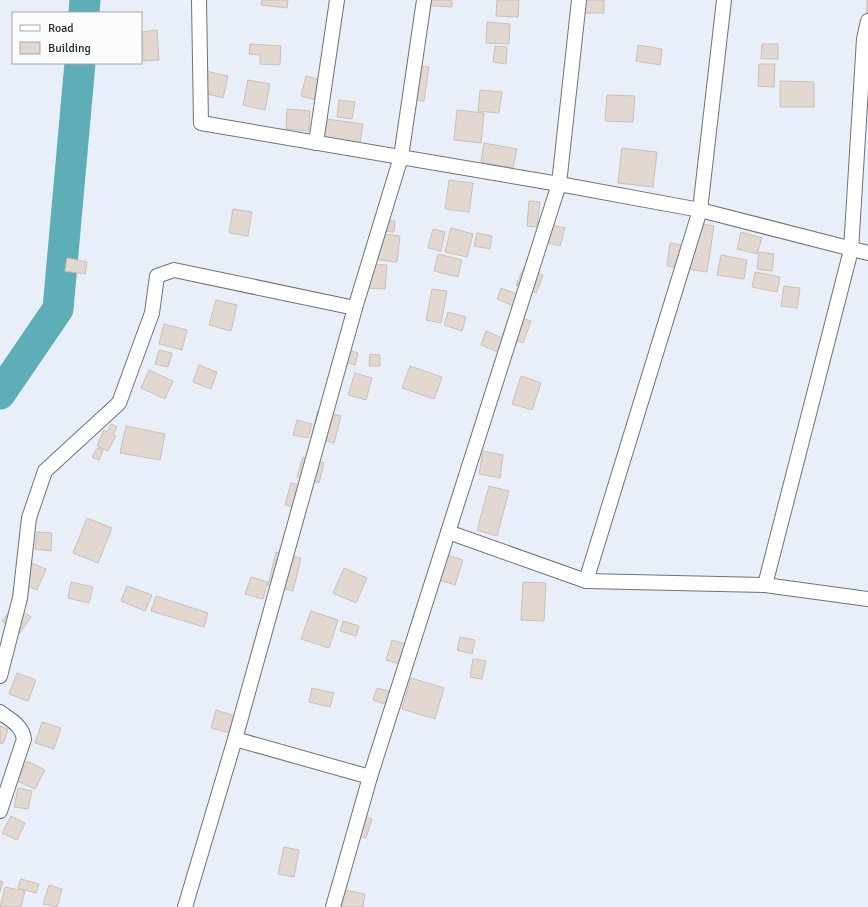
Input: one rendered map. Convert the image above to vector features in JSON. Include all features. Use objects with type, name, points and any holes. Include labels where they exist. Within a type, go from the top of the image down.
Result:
[{"type":"street","points":[[199,0],[200,123],[559,184],[700,210],[851,250],[868,253]]},
{"type":"street","points":[[316,143],[337,0]]},
{"type":"street","points":[[185,907],[235,739],[354,308],[401,157],[424,0]]},
{"type":"street","points":[[333,907],[370,777],[559,184],[579,0]]},
{"type":"street","points":[[586,581],[700,210],[724,0]]},
{"type":"street","points":[[765,585],[851,250],[864,39],[868,21]]},
{"type":"street","points":[[0,676],[20,598],[30,518],[45,471],[119,403],[152,313],[157,276],[174,270],[354,308]]},
{"type":"street","points":[[448,532],[586,581],[765,585],[868,600]]},
{"type":"street","points":[[0,712],[23,731],[24,739],[0,811]]},
{"type":"street","points":[[235,739],[370,777]]},
{"type":"building","points":[[262,0],[288,0],[287,8],[261,5]]},
{"type":"building","points":[[422,0],[452,0],[452,7],[422,5]]},
{"type":"building","points":[[497,0],[519,0],[518,17],[496,16]]},
{"type":"building","points":[[579,0],[604,0],[604,13],[579,13]]},
{"type":"building","points":[[868,0],[868,20],[867,20]]},
{"type":"building","points":[[487,22],[510,24],[509,44],[486,43]]},
{"type":"building","points":[[157,30],[159,60],[144,61],[142,32]]},
{"type":"building","points":[[250,44],[281,46],[280,65],[260,64],[260,55],[249,54]]},
{"type":"building","points":[[762,44],[778,44],[778,59],[761,59]]},
{"type":"building","points":[[638,45],[662,49],[660,65],[636,61]]},
{"type":"building","points":[[495,46],[507,47],[506,64],[493,62]]},
{"type":"building","points":[[407,64],[429,67],[424,101],[403,98]]},
{"type":"building","points":[[759,64],[775,64],[774,87],[758,86]]},
{"type":"building","points":[[206,71],[228,76],[223,98],[200,92]]},
{"type":"building","points":[[306,76],[320,80],[315,100],[301,96]]},
{"type":"building","points":[[248,80],[270,84],[265,110],[243,105]]},
{"type":"building","points":[[780,81],[814,82],[814,107],[780,107]]},
{"type":"building","points":[[480,90],[502,92],[499,113],[478,111]]},
{"type":"building","points":[[607,95],[635,96],[633,122],[605,121]]},
{"type":"building","points":[[339,100],[355,102],[352,119],[337,117]]},
{"type":"building","points":[[287,109],[310,111],[309,131],[286,129]]},
{"type":"building","points":[[457,110],[484,113],[481,143],[454,140]]},
{"type":"building","points":[[327,119],[363,124],[360,143],[324,139]]},
{"type":"building","points":[[484,143],[517,149],[513,168],[481,162]]},
{"type":"building","points":[[622,148],[657,152],[653,187],[618,183]]},
{"type":"building","points":[[449,180],[473,183],[469,212],[445,209]]},
{"type":"building","points":[[529,201],[540,202],[537,227],[527,226]]},
{"type":"building","points":[[233,209],[252,212],[248,236],[229,233]]},
{"type":"building","points":[[381,220],[395,221],[394,232],[380,231]]},
{"type":"building","points":[[540,222],[565,228],[560,246],[536,239]]},
{"type":"building","points":[[697,223],[714,226],[707,272],[667,266],[670,243],[693,247]]},
{"type":"building","points":[[451,228],[473,234],[467,257],[445,252]]},
{"type":"building","points":[[433,229],[445,232],[441,251],[428,248]]},
{"type":"building","points":[[741,232],[762,238],[757,254],[737,249]]},
{"type":"building","points":[[376,233],[400,236],[397,262],[372,259]]},
{"type":"building","points":[[477,233],[492,236],[490,249],[474,246]]},
{"type":"building","points":[[759,252],[774,254],[772,271],[757,269]]},
{"type":"building","points":[[438,254],[462,260],[458,277],[434,271]]},
{"type":"building","points":[[721,255],[747,260],[744,279],[717,275]]},
{"type":"building","points":[[67,258],[87,262],[85,274],[65,271]]},
{"type":"building","points":[[366,264],[387,265],[385,289],[365,288]]},
{"type":"building","points":[[524,267],[543,275],[536,293],[516,285]]},
{"type":"building","points":[[755,272],[780,277],[777,292],[752,287]]},
{"type":"building","points":[[784,286],[800,288],[797,308],[781,306]]},
{"type":"building","points":[[501,288],[525,297],[520,309],[497,299]]},
{"type":"building","points":[[432,289],[447,291],[441,323],[426,320]]},
{"type":"building","points":[[216,300],[237,305],[231,331],[209,325]]},
{"type":"building","points":[[448,312],[466,317],[462,331],[444,325]]},
{"type":"building","points":[[510,314],[531,321],[523,343],[502,336]]},
{"type":"building","points":[[164,324],[187,330],[182,350],[159,344]]},
{"type":"building","points":[[486,331],[516,344],[510,357],[481,345]]},
{"type":"building","points":[[341,348],[358,353],[355,365],[337,360]]},
{"type":"building","points":[[159,350],[172,353],[168,367],[155,364]]},
{"type":"building","points":[[370,354],[380,355],[380,366],[369,366]]},
{"type":"building","points":[[199,365],[217,372],[211,389],[193,382]]},
{"type":"building","points":[[410,366],[442,377],[434,399],[402,388]]},
{"type":"building","points":[[149,370],[173,381],[165,399],[141,388]]},
{"type":"building","points":[[355,373],[372,378],[366,400],[348,395]]},
{"type":"building","points":[[521,376],[541,383],[532,410],[512,404]]},
{"type":"building","points":[[318,410],[341,416],[334,443],[311,437]]},
{"type":"building","points":[[297,420],[312,424],[308,438],[293,435]]},
{"type":"building","points":[[111,424],[117,427],[113,435],[116,436],[108,451],[97,446],[104,430],[107,432]]},
{"type":"building","points":[[126,426],[165,434],[160,460],[120,453]]},
{"type":"building","points":[[97,448],[103,450],[99,460],[92,457]]},
{"type":"building","points":[[483,451],[503,455],[500,478],[479,474]]},
{"type":"building","points":[[303,457],[324,463],[319,483],[297,477]]},
{"type":"building","points":[[291,483],[308,487],[303,509],[285,505]]},
{"type":"building","points":[[489,486],[509,491],[497,536],[477,530]]},
{"type":"building","points":[[87,518],[112,528],[98,563],[73,553]]},
{"type":"building","points":[[37,532],[52,533],[51,551],[35,549]]},
{"type":"building","points":[[276,552],[301,558],[293,591],[268,585]]},
{"type":"building","points":[[439,552],[463,560],[455,585],[430,577]]},
{"type":"building","points":[[24,560],[46,569],[37,590],[15,581]]},
{"type":"building","points":[[344,568],[367,578],[356,603],[333,593]]},
{"type":"building","points":[[251,577],[268,582],[263,599],[245,594]]},
{"type":"building","points":[[71,582],[93,587],[89,603],[68,598]]},
{"type":"building","points":[[523,582],[546,583],[544,621],[521,620]]},
{"type":"building","points":[[127,586],[152,595],[145,611],[121,601]]},
{"type":"building","points":[[156,596],[208,613],[204,627],[151,611]]},
{"type":"building","points":[[13,606],[31,617],[20,633],[2,621]]},
{"type":"building","points":[[311,611],[338,620],[329,648],[301,639]]},
{"type":"building","points":[[343,621],[359,626],[356,636],[340,631]]},
{"type":"building","points":[[460,637],[475,640],[472,654],[457,650]]},
{"type":"building","points":[[392,640],[417,647],[411,667],[386,660]]},
{"type":"building","points":[[473,659],[486,661],[482,679],[470,677]]},
{"type":"building","points":[[17,673],[36,680],[28,701],[9,694]]},
{"type":"building","points":[[411,678],[444,688],[435,719],[402,709]]},
{"type":"building","points":[[312,688],[334,693],[330,707],[309,702]]},
{"type":"building","points":[[377,688],[399,694],[394,707],[373,700]]},
{"type":"building","points":[[216,710],[235,716],[230,733],[211,728]]},
{"type":"building","points":[[42,722],[61,728],[54,749],[35,743]]},
{"type":"building","points":[[0,726],[8,729],[3,744],[0,743]]},
{"type":"building","points":[[27,761],[45,770],[35,789],[17,781]]},
{"type":"building","points":[[18,788],[32,791],[28,809],[14,807]]},
{"type":"building","points":[[352,814],[372,819],[366,838],[347,833]]},
{"type":"building","points":[[11,816],[25,823],[17,840],[2,833]]},
{"type":"building","points":[[284,847],[299,850],[294,877],[278,874]]},
{"type":"building","points":[[21,879],[39,884],[36,893],[18,888]]},
{"type":"building","points":[[0,881],[3,882],[0,892]]},
{"type":"building","points":[[49,885],[62,889],[57,907],[43,904]]},
{"type":"building","points":[[5,887],[25,891],[21,907],[0,907]]},
{"type":"building","points":[[345,890],[365,894],[363,907],[341,907]]},
{"type":"waterway","points":[[84,12],[85,0]]},
{"type":"waterway","points":[[0,394],[58,309],[80,64]]}]
